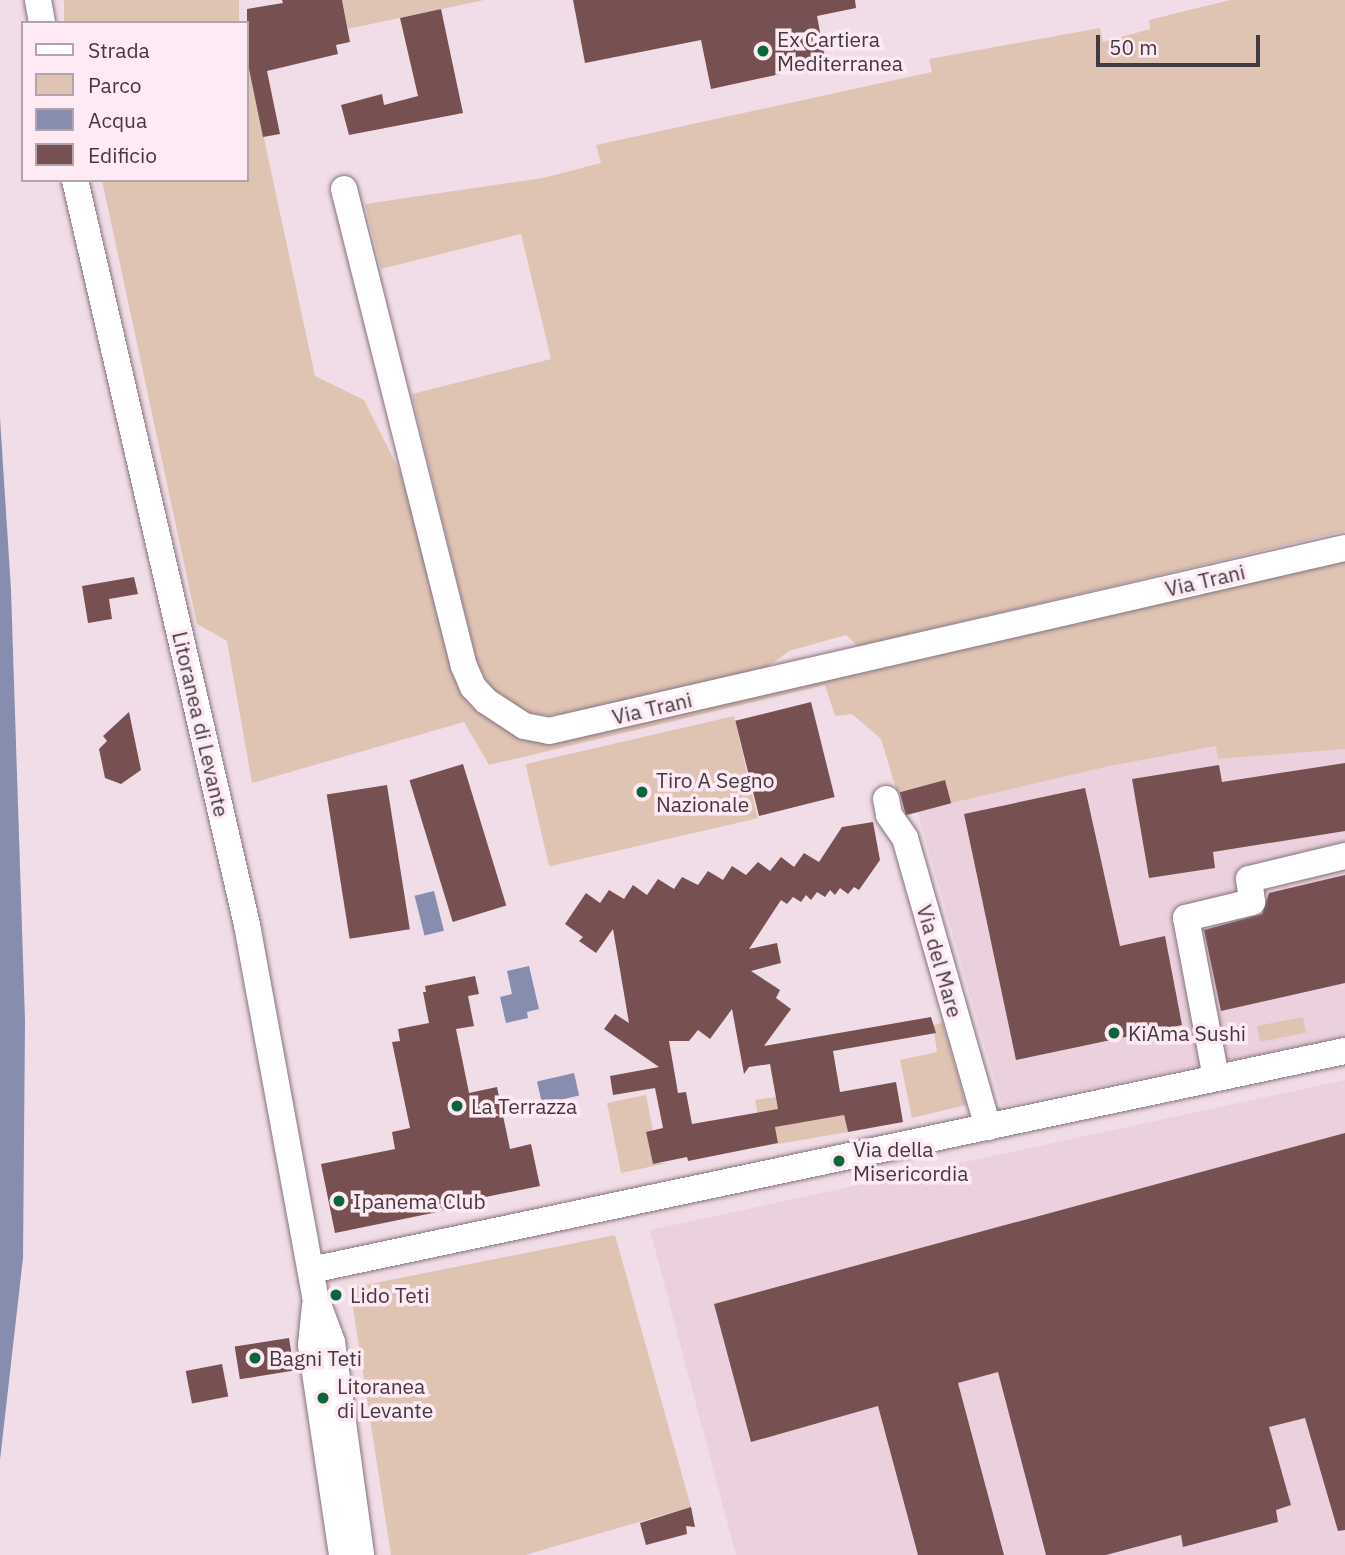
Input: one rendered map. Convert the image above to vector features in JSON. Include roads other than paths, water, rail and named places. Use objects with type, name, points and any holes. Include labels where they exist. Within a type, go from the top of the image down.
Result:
[{"type":"street","points":[[38,0],[42,21]]},
{"type":"street","name":"Litoranea di Levante","points":[[75,182],[247,925],[315,1296]]},
{"type":"street","name":"Via Trani","points":[[344,189],[464,666],[473,687],[486,701],[524,726],[549,731],[1345,548]]},
{"type":"street","name":"Via del Mare","points":[[886,799],[889,815],[905,838],[988,1127]]},
{"type":"street","points":[[1216,1078],[1186,918],[1252,902],[1249,879],[1345,856]]},
{"type":"street","points":[[311,1270],[1345,1051]]},
{"type":"street","points":[[315,1296],[312,1345],[342,1555]]},
{"type":"street","points":[[315,1296],[332,1342],[360,1555]]},
{"type":"water","points":[[0,418],[11,590],[25,1021],[23,1258],[0,1460]]},
{"type":"water","points":[[434,891],[444,931],[425,936],[415,896]]},
{"type":"water","points":[[529,966],[539,1009],[527,1012],[528,1018],[506,1023],[500,997],[512,994],[507,971]]},
{"type":"water","points":[[574,1073],[579,1095],[542,1104],[537,1082]]},
{"type":"place","name":"Ex Cartiera Mediterranea","points":[[763,51]]},
{"type":"place","name":"Tiro A Segno Nazionale","points":[[642,792]]},
{"type":"place","name":"KiAma Sushi","points":[[1114,1033]]},
{"type":"place","name":"La Terrazza","points":[[457,1106]]},
{"type":"place","name":"Via della Misericordia","points":[[839,1161]]},
{"type":"place","name":"Ipanema Club","points":[[339,1201]]},
{"type":"place","name":"Lido Teti","points":[[336,1295]]},
{"type":"place","name":"Bagni Teti","points":[[255,1358]]},
{"type":"place","name":"Litoranea di Levante","points":[[323,1398]]}]
